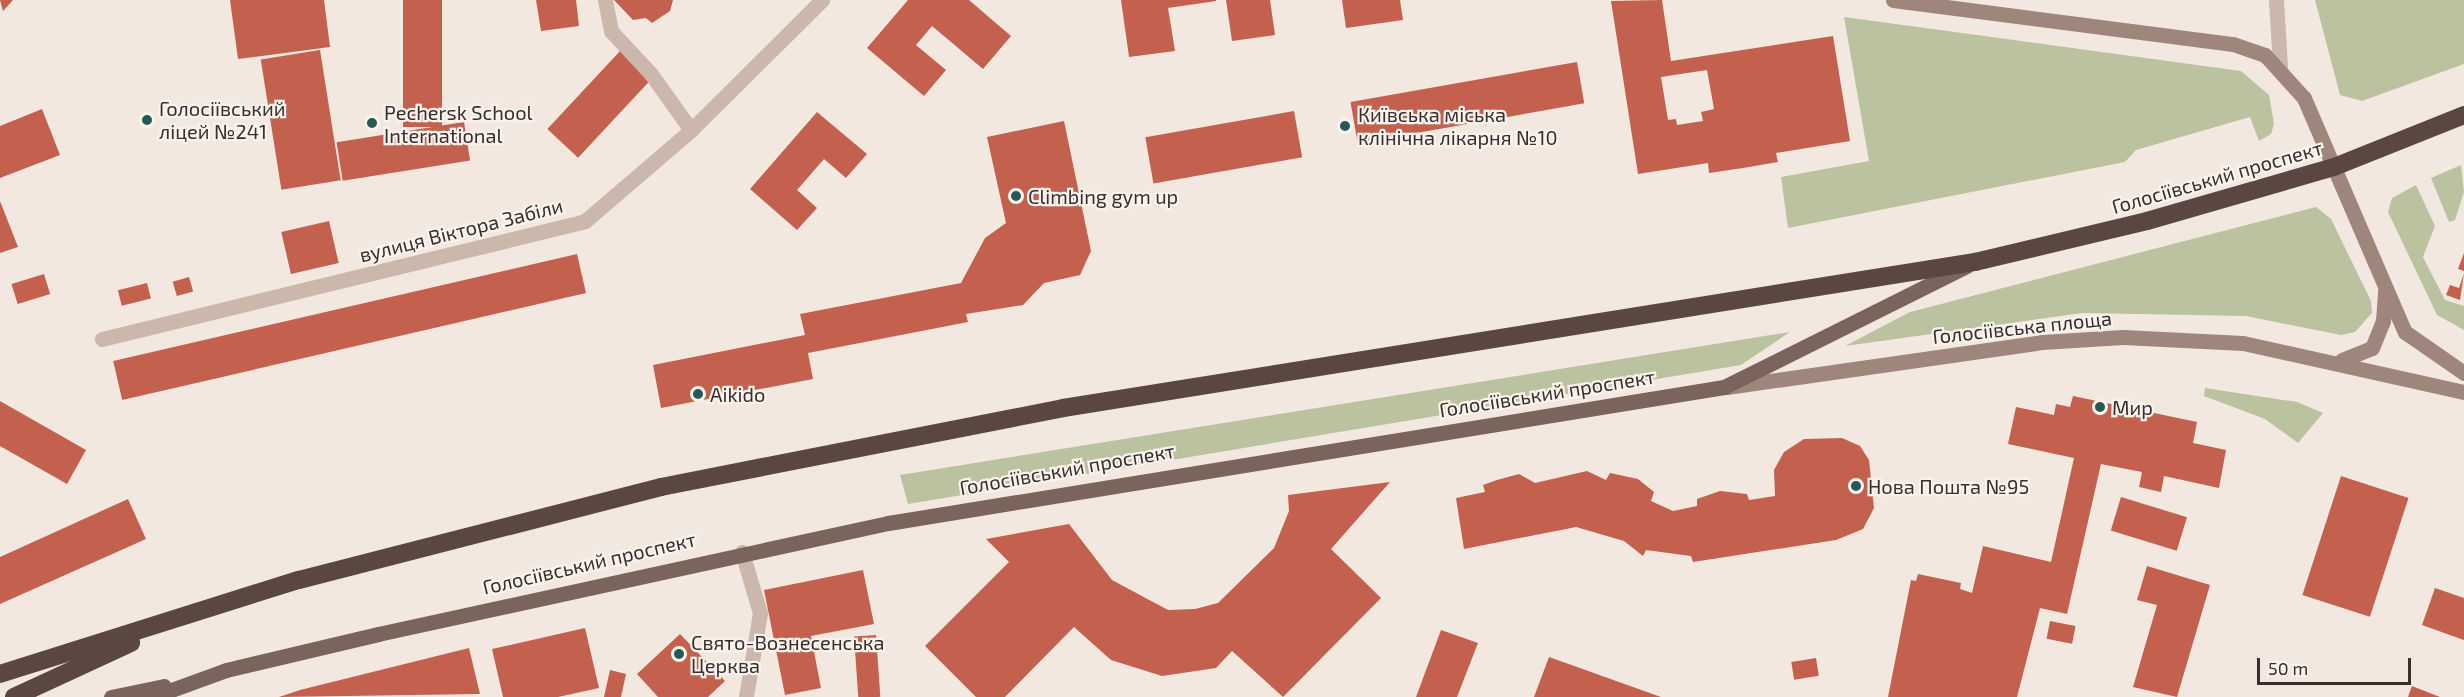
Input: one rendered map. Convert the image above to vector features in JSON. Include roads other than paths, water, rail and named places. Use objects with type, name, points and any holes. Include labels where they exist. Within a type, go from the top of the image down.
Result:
[{"type":"highway","name":"Голосіївський проспект","points":[[0,674],[201,610],[459,535],[912,435],[1975,262],[2147,221],[2334,167],[2464,115]]},
{"type":"highway","name":"Голосіївський проспект","points":[[14,697],[201,610]]},
{"type":"main road","points":[[1893,0],[2233,44],[2253,49],[2280,66],[2304,98],[2405,333],[2464,373]]},
{"type":"main road","name":"Голосіївський проспект","points":[[152,697],[190,681],[742,552],[1101,486],[1724,387],[1975,262]]},
{"type":"main road","points":[[2332,360],[2354,359],[2372,348],[2383,321],[2385,288]]},
{"type":"main road","name":"Голосіївська площа","points":[[1724,387],[2042,342],[2123,337],[2243,343],[2332,360],[2464,392]]},
{"type":"main road","points":[[111,697],[190,681]]},
{"type":"street","points":[[604,0],[611,31],[651,74],[691,130]]},
{"type":"street","name":"вулиця Віктора Забіли","points":[[102,339],[585,221],[691,130],[822,0]]},
{"type":"street","points":[[2276,0],[2280,66]]},
{"type":"street","points":[[742,552],[760,614],[746,697]]},
{"type":"place","name":"Голосіївський ліцей №241","points":[[147,120]]},
{"type":"place","name":"Pechersk School International","points":[[372,123]]},
{"type":"place","name":"Київська міська клінічна лікарня №10","points":[[1345,126]]},
{"type":"place","name":"Climbing gym up","points":[[1016,196]]},
{"type":"place","name":"Aikido","points":[[698,394]]},
{"type":"place","name":"Мир","points":[[2100,407]]},
{"type":"place","name":"Нова Пошта №95","points":[[1856,486]]},
{"type":"place","name":"Свято-Вознесенська Церква","points":[[679,654]]}]
